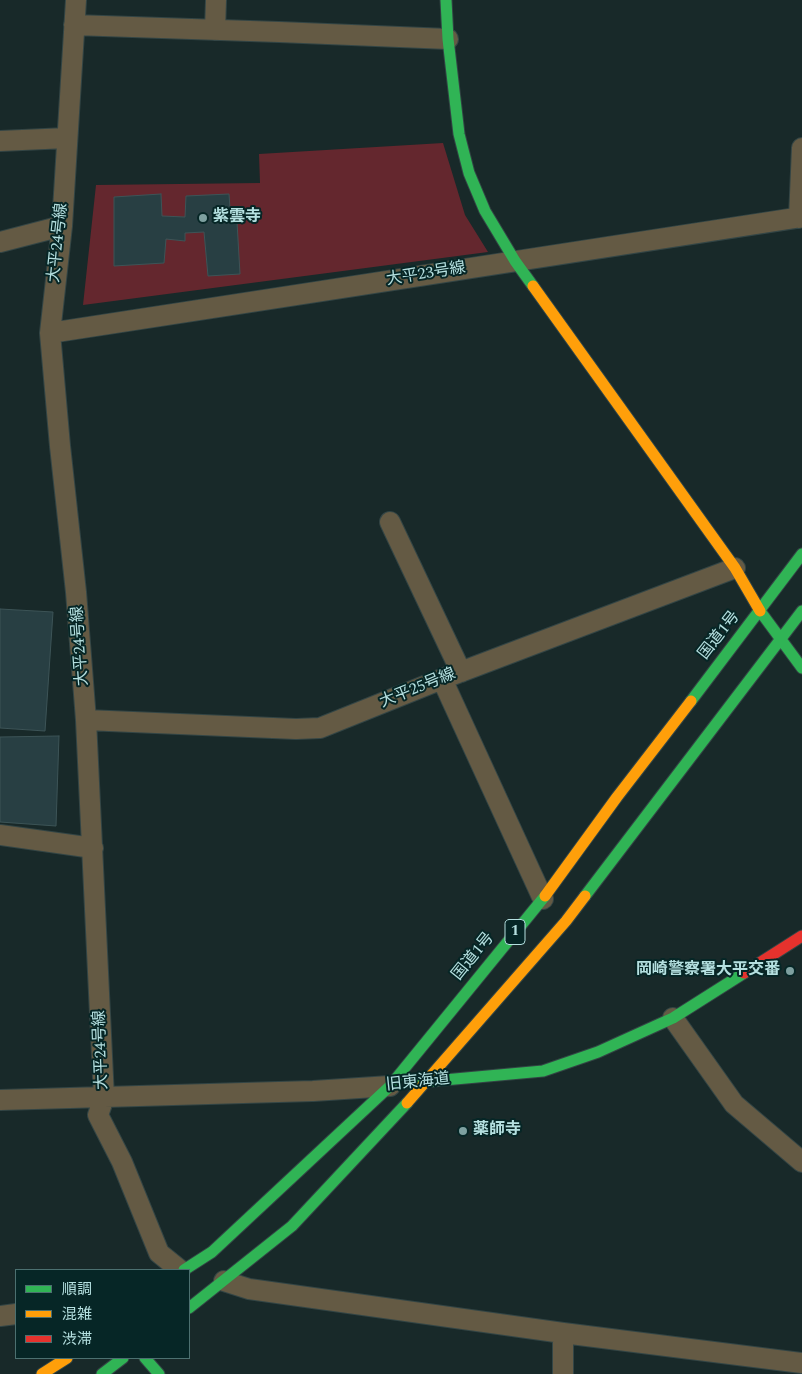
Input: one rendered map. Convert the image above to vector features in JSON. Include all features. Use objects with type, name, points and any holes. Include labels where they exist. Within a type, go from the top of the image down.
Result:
[{"type":"main road","points":[[446,0],[448,39],[459,134],[469,173],[485,211],[515,261],[735,568],[760,611],[802,668]]},
{"type":"main road","name":"国道1号","points":[[186,1269],[212,1252],[390,1086],[543,898],[616,797],[802,554]]},
{"type":"main road","name":"1","points":[[190,1307],[292,1226],[428,1081],[566,921],[802,611]]},
{"type":"main road","name":"旧東海道","points":[[390,1086],[428,1081],[543,1072],[598,1052],[673,1018],[802,936]]},
{"type":"main road","points":[[42,1374],[65,1359]]},
{"type":"main road","points":[[102,1374],[122,1359]]},
{"type":"main road","points":[[146,1359],[160,1374]]},
{"type":"street","name":"大平24号線","points":[[76,0],[62,226],[50,333],[76,592],[86,720],[104,1098],[98,1115],[122,1162],[159,1253],[179,1269]]},
{"type":"street","points":[[215,30],[216,0]]},
{"type":"street","points":[[74,26],[448,39]]},
{"type":"street","points":[[0,141],[68,138]]},
{"type":"street","points":[[800,218],[802,148]]},
{"type":"street","name":"大平23号線","points":[[50,333],[800,218]]},
{"type":"street","points":[[0,242],[62,226]]},
{"type":"street","points":[[390,522],[461,672]]},
{"type":"street","name":"大平25号線","points":[[86,720],[296,729],[320,728],[442,679],[735,568]]},
{"type":"street","points":[[442,679],[543,898]]},
{"type":"street","points":[[0,835],[93,848]]},
{"type":"street","points":[[673,1018],[734,1104],[802,1162]]},
{"type":"street","name":"旧東海道","points":[[0,1100],[313,1092],[390,1086]]},
{"type":"street","points":[[224,1281],[249,1289],[563,1333],[802,1362]]},
{"type":"street","points":[[0,1316],[15,1314]]},
{"type":"street","points":[[563,1333],[563,1374]]},
{"type":"shaded area","points":[[443,143],[465,215],[488,252],[83,305],[96,185],[260,183],[259,154]]},
{"type":"building","points":[[161,194],[162,216],[185,217],[186,196],[229,194],[231,223],[237,222],[240,274],[208,276],[204,232],[185,233],[185,241],[166,239],[164,263],[114,266],[114,197]]},
{"type":"building","points":[[0,609],[53,612],[45,731],[0,728]]},
{"type":"building","points":[[59,736],[56,826],[0,822],[0,737]]},
{"type":"traffic: fast","points":[[446,0],[448,39],[459,134],[469,173],[485,211],[515,261],[533,286]]},
{"type":"traffic: fast","points":[[691,701],[802,554]]},
{"type":"traffic: fast","points":[[760,611],[802,668]]},
{"type":"traffic: fast","points":[[585,896],[802,611]]},
{"type":"traffic: fast","points":[[186,1269],[212,1252],[390,1086],[545,896]]},
{"type":"traffic: fast","points":[[411,1083],[543,1071],[598,1052],[673,1018],[744,973]]},
{"type":"traffic: fast","points":[[190,1307],[292,1226],[407,1103]]},
{"type":"traffic: fast","points":[[102,1374],[122,1359]]},
{"type":"traffic: fast","points":[[146,1359],[159,1374]]},
{"type":"traffic: slow","points":[[533,286],[735,568],[760,611]]},
{"type":"traffic: slow","points":[[545,896],[617,797],[691,701]]},
{"type":"traffic: slow","points":[[407,1103],[566,921],[585,896]]},
{"type":"traffic: slow","points":[[42,1374],[65,1359]]},
{"type":"traffic: jam","points":[[744,973],[802,936]]},
{"type":"place","name":"紫雲寺","points":[[203,218]]},
{"type":"place","name":"岡崎警察署大平交番","points":[[790,971]]},
{"type":"place","name":"薬師寺","points":[[463,1131]]}]
